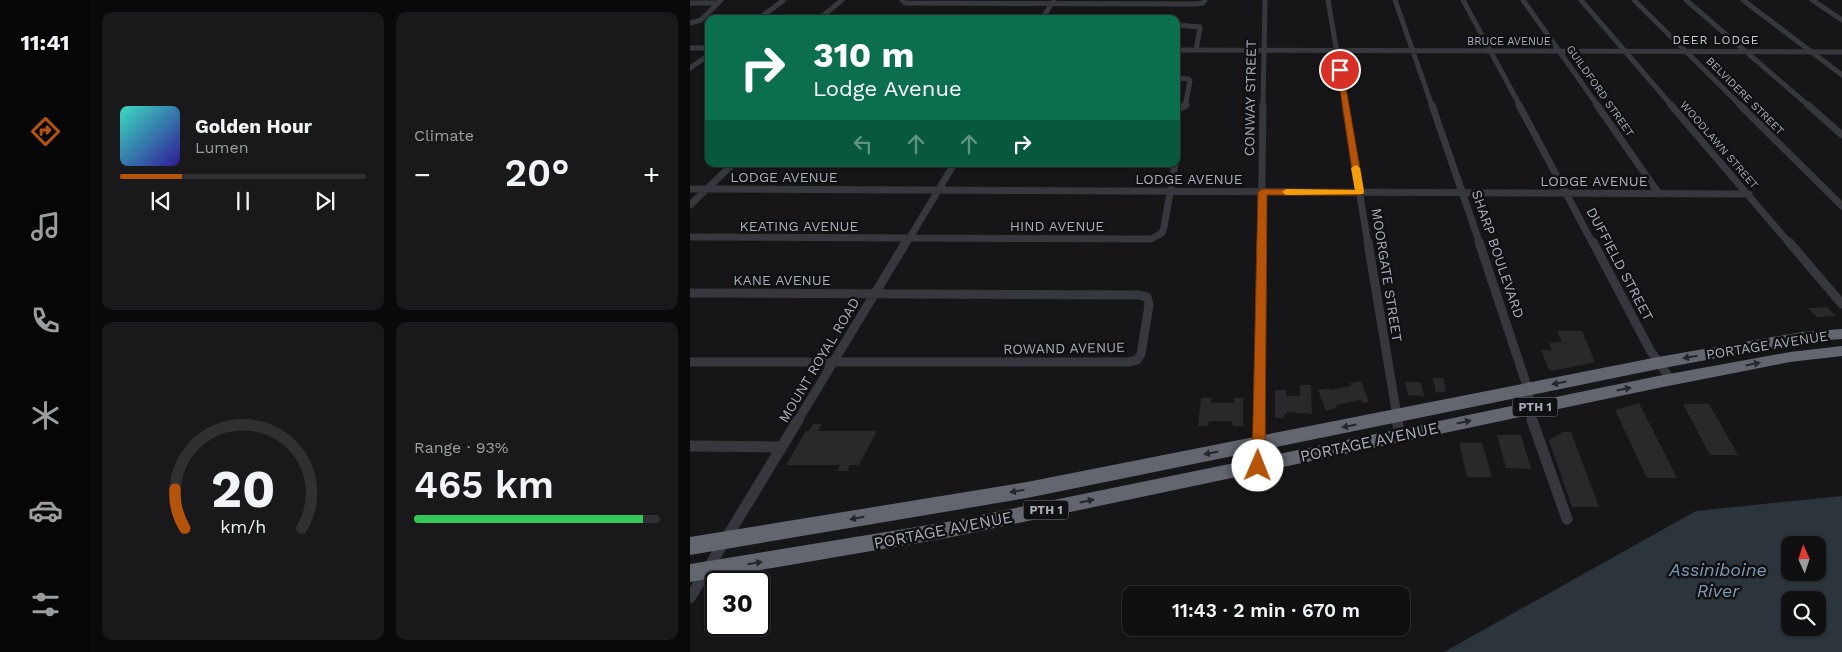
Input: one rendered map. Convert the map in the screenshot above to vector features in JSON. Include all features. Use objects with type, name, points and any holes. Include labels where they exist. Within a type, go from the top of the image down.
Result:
[{"type":"highway","name":"PORTAGE AVENUE","points":[[690,546],[1027,490],[1658,363],[1802,338],[1842,334]]},
{"type":"highway","name":"PORTAGE AVENUE","points":[[698,572],[947,530],[1790,356],[1842,351]]},
{"type":"street","points":[[763,15],[784,0]]},
{"type":"street","points":[[824,15],[842,0]]},
{"type":"street","points":[[902,0],[905,3],[1053,2],[1196,4],[1203,3],[1206,0]]},
{"type":"street","name":"CONWAY STREET","points":[[1258,466],[1265,0]]},
{"type":"street","name":"MOORGATE STREET","points":[[1328,0],[1400,436]]},
{"type":"street","name":"SHARP BOULEVARD","points":[[1395,0],[1512,336],[1528,390],[1532,421],[1567,519]]},
{"type":"street","name":"DUFFIELD STREET","points":[[1463,0],[1658,363],[1671,380]]},
{"type":"street","name":"GUILDFORD STREET","points":[[1523,0],[1659,194]]},
{"type":"street","name":"WOODLAWN STREET","points":[[1581,0],[1842,304]]},
{"type":"street","name":"BELVIDERE STREET","points":[[1634,0],[1842,206]]},
{"type":"street","points":[[1686,0],[1842,135]]},
{"type":"street","points":[[1743,0],[1842,75]]},
{"type":"street","points":[[1749,0],[1842,70]]},
{"type":"street","points":[[1812,0],[1842,20]]},
{"type":"street","points":[[690,3],[720,1]]},
{"type":"street","points":[[706,15],[720,1]]},
{"type":"street","points":[[1045,15],[1053,2]]},
{"type":"street","points":[[690,23],[701,20],[705,16]]},
{"type":"street","points":[[1180,25],[1200,26],[1196,50]]},
{"type":"street","points":[[690,48],[705,48]]},
{"type":"street","name":"BRUCE AVENUE","points":[[1180,50],[1842,52]]},
{"type":"street","points":[[690,68],[705,57]]},
{"type":"street","points":[[1180,78],[1189,79],[1190,81],[1186,106],[1180,108]]},
{"type":"street","points":[[690,204],[730,167]]},
{"type":"street","name":"MOUNT ROYAL ROAD","points":[[690,598],[698,572],[725,540],[952,167]]},
{"type":"street","points":[[1170,192],[1174,167]]},
{"type":"street","name":"LODGE AVENUE","points":[[690,189],[1749,194]]},
{"type":"street","name":"HIND AVENUE","points":[[909,239],[1152,239],[1162,234],[1170,192]]},
{"type":"street","name":"KEATING AVENUE","points":[[690,237],[909,239]]},
{"type":"street","name":"KANE AVENUE","points":[[690,294],[874,295]]},
{"type":"street","name":"ROWAND AVENUE","points":[[833,362],[1128,362],[1137,360],[1141,354],[1149,305],[1147,298],[1138,295],[874,295]]},
{"type":"street","points":[[690,362],[833,362]]},
{"type":"street","points":[[690,446],[781,447]]},
{"type":"water","name":"Assiniboine River","points":[[1842,496],[1842,652],[1444,652],[1696,511]]},
{"type":"building","points":[[1827,307],[1836,316],[1817,317],[1808,308]]},
{"type":"building","points":[[1557,331],[1582,331],[1595,362],[1552,371],[1548,368],[1541,350],[1552,350],[1549,343],[1562,342]]},
{"type":"building","points":[[1433,378],[1443,378],[1446,391],[1436,393]]},
{"type":"building","points":[[1361,381],[1369,402],[1362,403],[1361,400],[1336,405],[1337,408],[1326,411],[1318,390],[1351,386],[1350,383]]},
{"type":"building","points":[[1405,382],[1421,382],[1424,396],[1408,395]]},
{"type":"building","points":[[1300,385],[1311,385],[1312,414],[1287,412],[1287,414],[1284,414],[1284,418],[1275,418],[1275,390],[1286,390],[1286,396],[1300,396]]},
{"type":"building","points":[[1201,398],[1211,398],[1211,403],[1234,403],[1234,398],[1243,398],[1243,426],[1233,426],[1232,421],[1209,421],[1208,426],[1198,426]]},
{"type":"building","points":[[1639,403],[1677,478],[1647,478],[1615,410]]},
{"type":"building","points":[[1683,404],[1709,404],[1738,455],[1710,455]]},
{"type":"building","points":[[813,424],[822,424],[818,431],[877,431],[859,465],[850,465],[847,471],[837,471],[840,465],[786,465],[806,431],[809,431]]},
{"type":"building","points":[[1563,432],[1571,432],[1599,507],[1572,507],[1549,440]]},
{"type":"building","points":[[1497,435],[1521,435],[1531,469],[1506,468]]},
{"type":"building","points":[[1459,443],[1482,443],[1492,477],[1467,477]]},
{"type":"slow traffic","points":[[1286,192],[1360,192],[1356,168]]},
{"type":"district","name":"DEER LODGE","points":[[1716,40]]},
{"type":"route","points":[[1258,466],[1262,192],[1360,192],[1340,70]]}]
